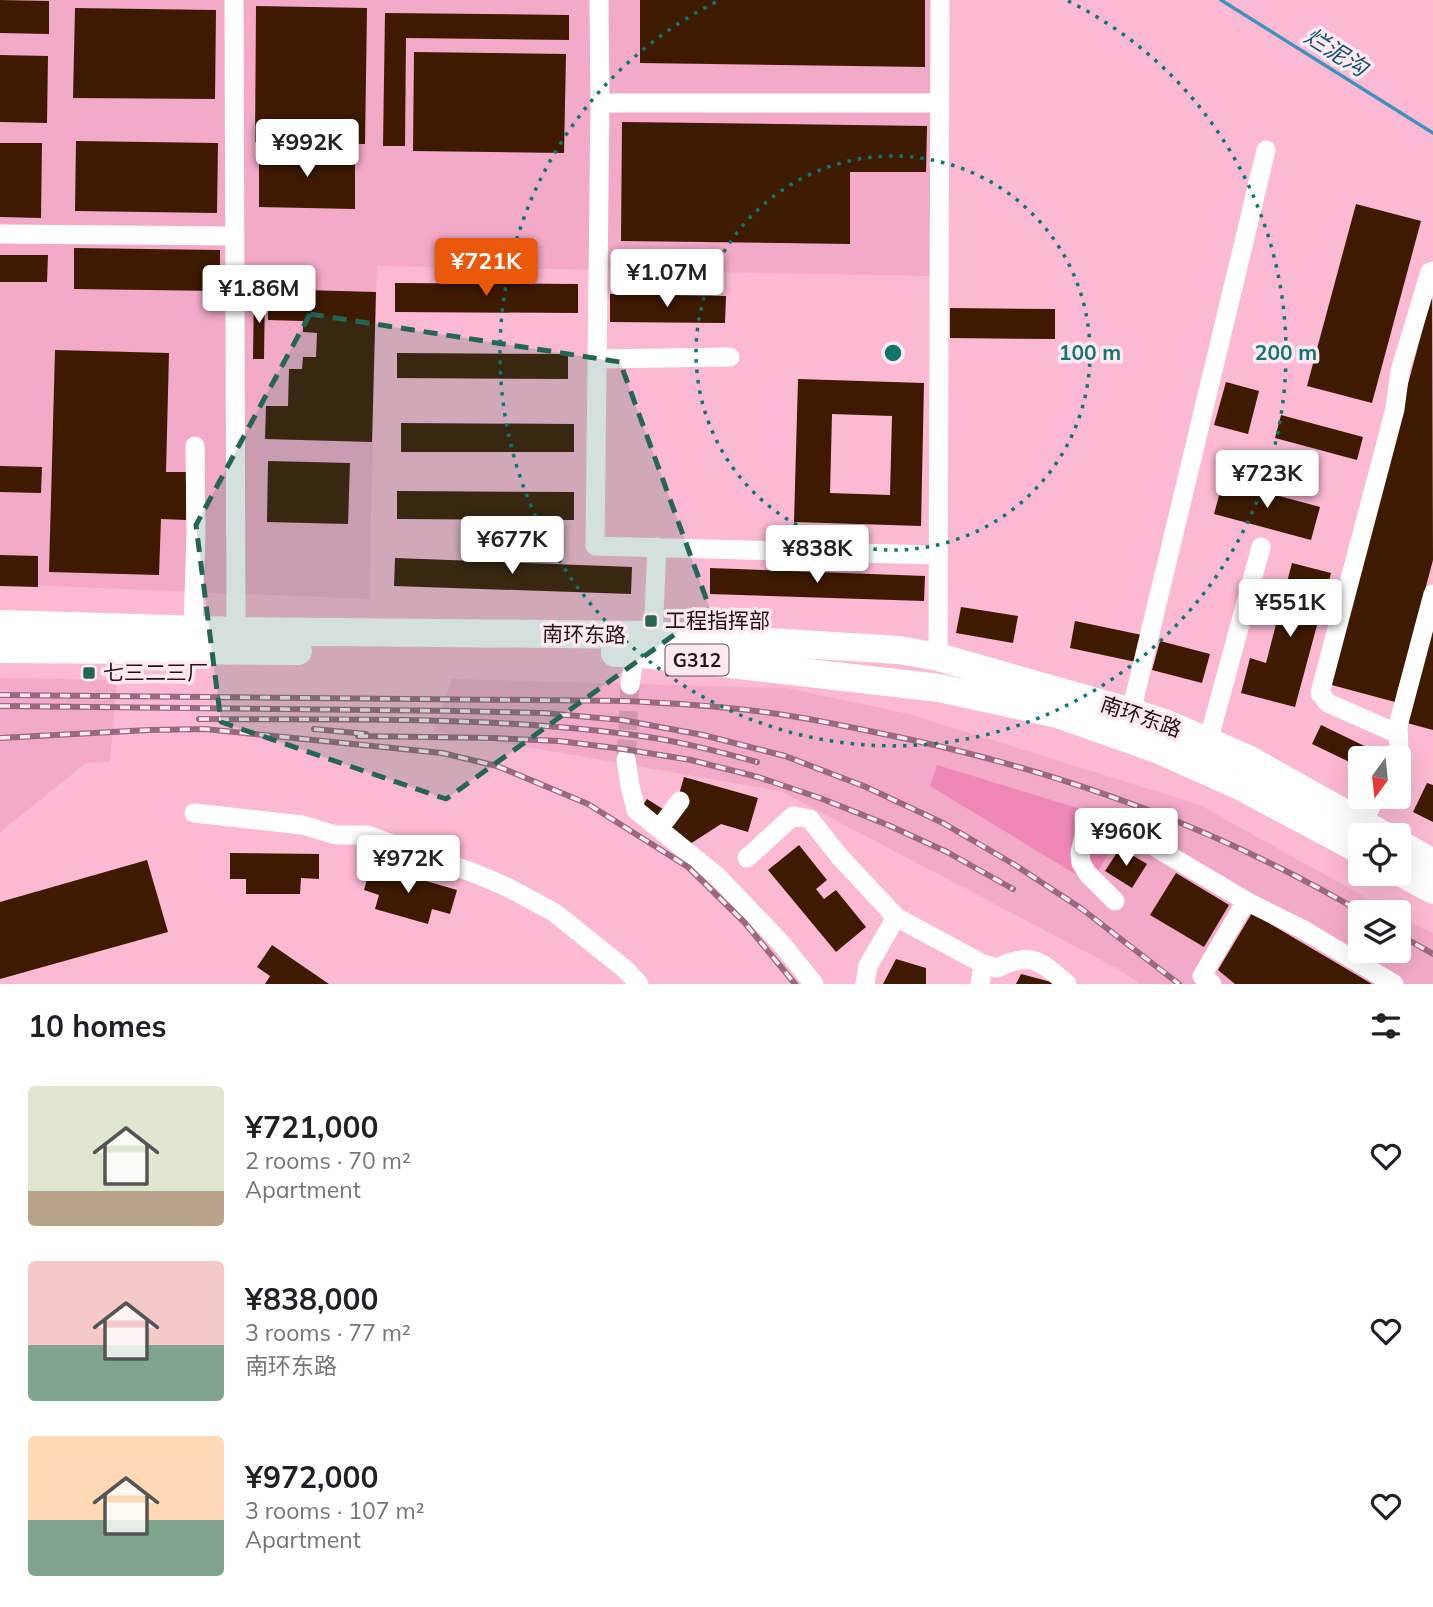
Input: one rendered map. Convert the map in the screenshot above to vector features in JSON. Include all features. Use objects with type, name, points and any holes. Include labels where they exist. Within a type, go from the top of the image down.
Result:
[{"type":"highway","name":"南环东路","points":[[0,624],[899,650],[938,657],[1167,724],[1247,758],[1349,823]]},
{"type":"highway","name":"南环东路","points":[[0,649],[644,644],[939,688],[1058,714],[1157,749],[1240,786],[1348,828]]},
{"type":"highway","points":[[1411,850],[1433,863]]},
{"type":"highway","points":[[1411,878],[1433,890]]},
{"type":"street","points":[[234,0],[236,631]]},
{"type":"street","points":[[599,0],[595,546],[937,555]]},
{"type":"street","points":[[938,657],[940,0]]},
{"type":"street","points":[[600,103],[939,103]]},
{"type":"street","points":[[1131,712],[1266,150]]},
{"type":"street","points":[[0,234],[235,236]]},
{"type":"street","points":[[1398,734],[1328,703],[1320,693],[1395,409],[1400,372],[1430,272],[1433,271]]},
{"type":"street","points":[[597,359],[730,357]]},
{"type":"street","points":[[193,630],[195,446]]},
{"type":"street","points":[[629,685],[644,644],[657,547]]},
{"type":"street","points":[[1208,742],[1261,547]]},
{"type":"street","points":[[1399,746],[1398,726],[1433,594]]},
{"type":"street","points":[[626,759],[636,810],[717,876],[781,943],[814,984]]},
{"type":"street","points":[[659,829],[680,801]]},
{"type":"street","points":[[194,813],[302,825],[336,835],[367,835],[474,873],[555,913],[626,970],[639,984]]},
{"type":"street","points":[[747,858],[793,816],[810,819],[839,856],[896,917],[983,964],[997,968],[1016,959],[1042,962],[1066,984]]},
{"type":"street","points":[[1115,901],[1088,874],[1081,863],[1080,853],[1083,840],[1094,829],[1109,825],[1127,828],[1246,901],[1302,929],[1394,984]]},
{"type":"street","points":[[1212,984],[1202,976],[1246,901]]},
{"type":"street","points":[[864,984],[868,966],[896,917]]},
{"type":"street","points":[[980,984],[983,964]]},
{"type":"highlighted area","points":[[310,314],[620,362],[710,609],[446,799],[221,722],[196,525]]},
{"type":"shaded area","points":[[0,0],[940,0],[930,276],[377,266],[369,599],[0,584]]},
{"type":"shaded area","points":[[0,678],[117,680],[110,762],[86,763],[0,832]]},
{"type":"shaded area","points":[[452,679],[787,688],[909,714],[1200,805],[1370,900],[1348,900],[1348,963],[1411,963],[1411,922],[1433,934],[1433,984],[1140,984],[1120,970],[780,791],[434,731]]},
{"type":"shaded area","points":[[937,765],[1107,817],[1125,828],[1090,883],[930,786]]},
{"type":"building","points":[[0,0],[49,1],[49,34],[0,33]]},
{"type":"building","points":[[640,0],[925,0],[925,67],[640,63]]},
{"type":"building","points":[[256,6],[367,8],[365,144],[255,142]]},
{"type":"building","points":[[75,8],[216,10],[215,99],[73,98]]},
{"type":"building","points":[[385,13],[569,15],[569,40],[406,38],[405,146],[383,146]]},
{"type":"building","points":[[414,52],[566,54],[564,153],[413,151]]},
{"type":"building","points":[[0,55],[48,56],[47,123],[0,122]]},
{"type":"building","points":[[622,122],[927,126],[926,172],[850,172],[850,244],[621,241]]},
{"type":"building","points":[[76,141],[218,143],[217,213],[75,211]]},
{"type":"building","points":[[0,143],[42,143],[41,218],[0,217]]},
{"type":"building","points":[[259,150],[355,151],[355,209],[259,207]]},
{"type":"building","points":[[1356,204],[1421,221],[1372,403],[1307,386]]},
{"type":"building","points":[[74,248],[220,250],[220,291],[74,289]]},
{"type":"building","points":[[0,255],[48,255],[47,282],[0,282]]},
{"type":"building","points":[[395,283],[578,284],[578,313],[395,312]]},
{"type":"building","points":[[268,289],[376,292],[372,442],[265,439],[266,406],[288,406],[289,369],[302,369],[303,357],[316,357],[317,333],[303,332],[303,321],[268,320]]},
{"type":"building","points":[[254,290],[265,291],[264,359],[253,359]]},
{"type":"building","points":[[610,294],[726,296],[725,323],[610,322]]},
{"type":"building","points":[[1432,294],[1433,560],[1395,702],[1328,684]]},
{"type":"building","points":[[950,308],[1055,309],[1055,339],[950,338]]},
{"type":"building","points":[[55,350],[169,353],[166,472],[187,472],[186,520],[161,519],[159,575],[49,572]]},
{"type":"building","points":[[397,353],[568,354],[568,379],[397,378]]},
{"type":"building","points":[[798,379],[924,383],[921,526],[794,522]],"holes":[[[832,414],[892,416],[890,495],[830,493]]]},
{"type":"building","points":[[1226,382],[1259,391],[1248,434],[1214,425]]},
{"type":"building","points":[[1281,415],[1363,437],[1357,460],[1275,438]]},
{"type":"building","points":[[401,423],[574,424],[574,452],[401,452]]},
{"type":"building","points":[[268,461],[350,463],[348,524],[267,522]]},
{"type":"building","points":[[0,466],[42,467],[41,493],[0,492]]},
{"type":"building","points":[[1223,481],[1320,507],[1311,540],[1214,514]]},
{"type":"building","points":[[397,491],[574,492],[574,520],[397,519]]},
{"type":"building","points":[[0,555],[38,556],[38,587],[0,586]]},
{"type":"building","points":[[395,558],[632,567],[631,594],[394,586]]},
{"type":"building","points":[[1292,563],[1331,573],[1295,707],[1241,693],[1250,658],[1266,663]]},
{"type":"building","points":[[710,568],[925,576],[924,601],[710,594]]},
{"type":"building","points":[[961,607],[1018,616],[1013,643],[956,633]]},
{"type":"building","points":[[1075,621],[1142,635],[1136,662],[1070,648]]},
{"type":"building","points":[[1433,629],[1433,730],[1407,723]]},
{"type":"building","points":[[1160,641],[1210,654],[1202,683],[1152,670]]},
{"type":"building","points":[[1321,725],[1364,746],[1348,746],[1348,761],[1312,744]]},
{"type":"building","points":[[684,777],[758,798],[748,832],[721,824],[690,844],[667,825]]},
{"type":"building","points":[[1427,783],[1433,785],[1433,822],[1413,812]]},
{"type":"building","points":[[647,799],[666,811],[659,821],[641,808]]},
{"type":"building","points":[[799,845],[827,880],[816,889],[824,899],[836,890],[866,927],[836,952],[768,870]]},
{"type":"building","points":[[1120,848],[1147,864],[1132,888],[1105,871]]},
{"type":"building","points":[[230,853],[319,854],[319,879],[301,878],[300,894],[246,894],[246,879],[230,879]]},
{"type":"building","points":[[147,860],[168,932],[0,979],[0,902]]},
{"type":"building","points":[[371,865],[457,890],[450,914],[432,909],[428,924],[375,909],[379,895],[364,890]]},
{"type":"building","points":[[1176,873],[1229,905],[1204,947],[1150,915]]},
{"type":"building","points":[[1252,913],[1372,984],[1235,984],[1218,970]]},
{"type":"building","points":[[272,945],[329,984],[265,984],[270,976],[257,967]]},
{"type":"building","points":[[896,959],[926,968],[926,984],[883,984]]},
{"type":"building","points":[[1021,974],[1055,983],[1055,984],[1016,984]]},
{"type":"waterway","name":"烂泥沟","points":[[1221,0],[1433,133]]},
{"type":"tunnel","points":[[626,759],[630,685]]},
{"type":"railway","points":[[0,695],[627,701],[783,715],[938,746],[1064,781],[1186,825],[1304,880],[1348,905]]},
{"type":"railway","points":[[0,706],[544,713],[622,720],[703,735],[785,756],[866,787],[943,823],[1015,865],[1082,909],[1179,984]]},
{"type":"railway","points":[[199,719],[412,720],[573,728],[659,739],[757,762]]},
{"type":"railway","points":[[0,738],[205,729],[442,753],[497,766],[588,804],[688,867],[745,923],[795,984]]},
{"type":"railway","points":[[314,729],[366,734]]},
{"type":"railway","points":[[358,736],[559,741],[691,760],[758,777],[888,825],[947,852],[1013,889]]},
{"type":"railway","points":[[1411,941],[1433,954]]},
{"type":"place","name":"工程指挥部","points":[[651,621]]},
{"type":"place","name":"七三二三厂","points":[[89,673]]}]
